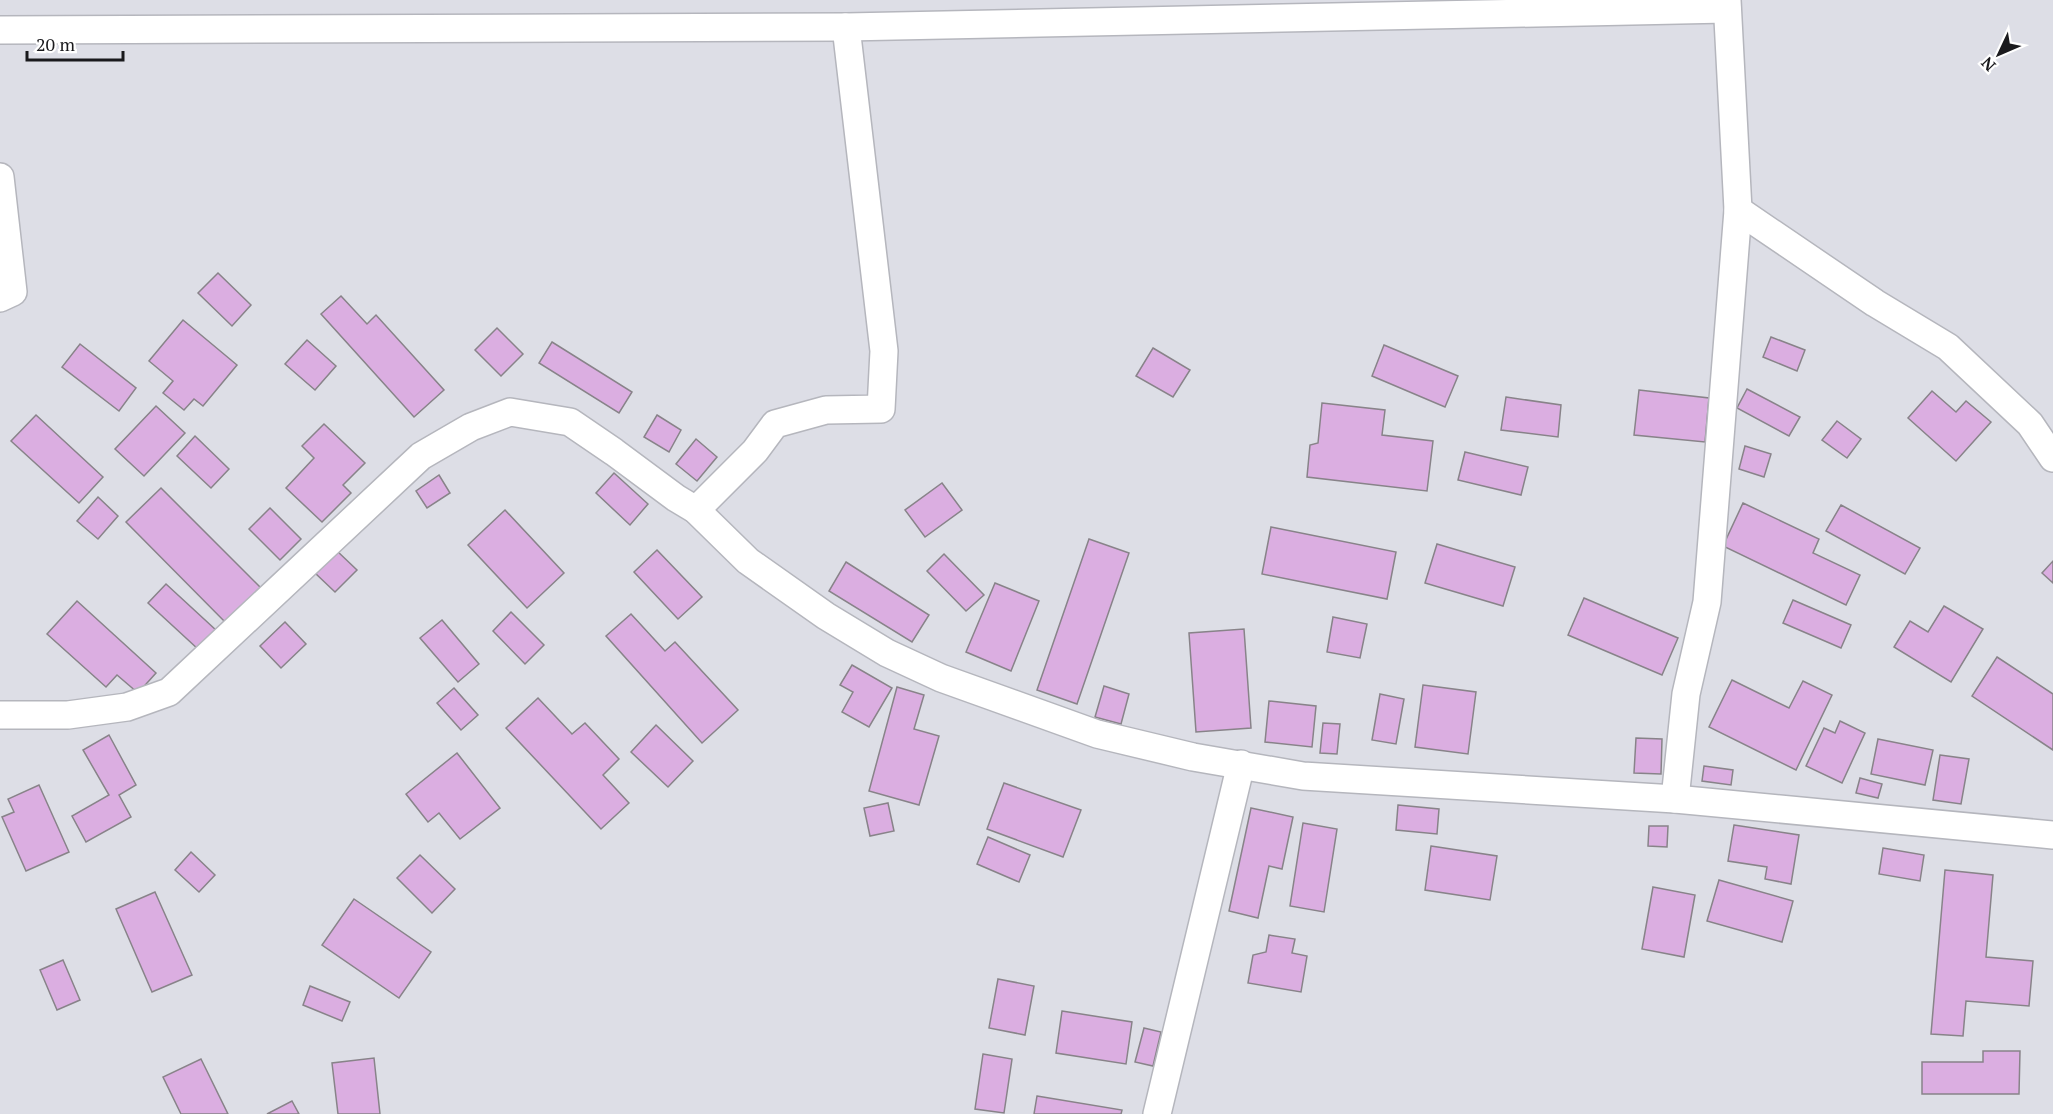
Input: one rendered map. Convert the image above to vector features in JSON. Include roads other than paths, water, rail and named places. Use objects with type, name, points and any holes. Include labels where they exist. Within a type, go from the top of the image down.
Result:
[{"type":"street","points":[[0,30],[846,27],[1727,5],[1738,210],[1707,602],[1686,694],[1675,799]]},
{"type":"street","points":[[696,510],[755,451],[775,424],[826,410],[881,409],[884,351],[846,27]]},
{"type":"street","points":[[0,177],[13,292],[0,298]]},
{"type":"street","points":[[1738,210],[1875,303],[1948,347],[2030,424],[2053,458]]},
{"type":"street","points":[[0,715],[68,715],[115,709],[168,692],[421,456],[471,427],[510,412],[570,422],[696,510],[747,561],[826,616],[887,652],[930,673],[1097,734],[1193,757],[1303,776],[1675,799],[2053,835]]},
{"type":"street","points":[[1157,1114],[1241,764]]}]
